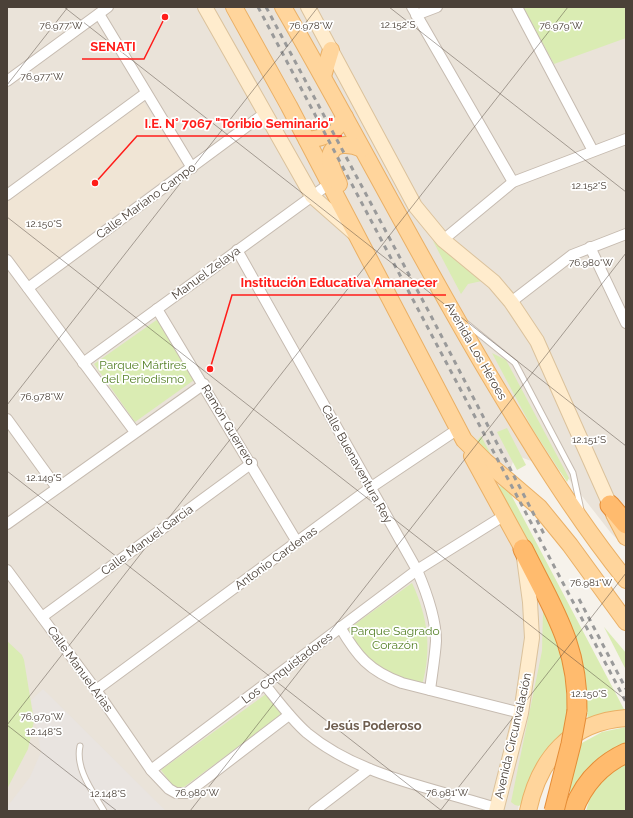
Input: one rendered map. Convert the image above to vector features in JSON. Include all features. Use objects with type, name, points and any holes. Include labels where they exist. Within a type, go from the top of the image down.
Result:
[{"type":"highway","points":[[613,501],[626,524]]},
{"type":"highway","points":[[523,549],[562,628],[571,650],[576,676],[577,711],[571,744],[554,811]]},
{"type":"highway","points":[[574,811],[580,795],[592,778],[604,765],[626,753]]},
{"type":"main road","points":[[205,7],[312,196],[354,233]]},
{"type":"main road","points":[[234,7],[307,140],[354,233],[461,434],[485,461],[539,507],[570,545],[626,622]]},
{"type":"main road","name":"Avenida Los Héroes","points":[[283,7],[453,313],[528,440],[585,526],[626,580]]},
{"type":"main road","points":[[308,7],[415,206],[429,225],[443,240],[494,282],[511,302],[537,341],[613,501],[626,537]]},
{"type":"main road","points":[[322,76],[331,50]]},
{"type":"main road","points":[[307,140],[329,136],[336,130],[345,117]]},
{"type":"main road","points":[[344,213],[342,192],[332,166],[331,155],[335,148],[342,144],[352,145],[362,150]]},
{"type":"main road","name":"Avenida Circunvalación","points":[[461,434],[523,549],[530,602],[532,638],[520,713],[497,810]]},
{"type":"main road","points":[[528,811],[532,789],[543,766],[558,749],[582,730],[606,720],[626,718]]},
{"type":"street","points":[[7,81],[108,7]]},
{"type":"street","points":[[437,7],[414,11],[514,182]]},
{"type":"street","points":[[517,7],[594,150]]},
{"type":"street","points":[[99,14],[192,168]]},
{"type":"street","points":[[7,195],[146,93]]},
{"type":"street","name":"Calle Mariano Campo","points":[[28,288],[265,113]]},
{"type":"street","points":[[443,240],[514,182],[594,150],[626,139]]},
{"type":"street","name":"Manuel Zelaya","points":[[83,363],[329,184]]},
{"type":"street","points":[[511,302],[572,255],[626,234]]},
{"type":"street","points":[[590,247],[626,323]]},
{"type":"street","name":"Calle Buenaventura Rey","points":[[237,250],[417,570],[430,606],[436,640],[430,690]]},
{"type":"street","points":[[7,260],[135,432]]},
{"type":"street","name":"Ramón Guerrero","points":[[157,309],[204,384],[297,542]]},
{"type":"street","points":[[7,524],[204,384]]},
{"type":"street","points":[[7,419],[57,488]]},
{"type":"street","name":"Antonio Cardenas","points":[[96,690],[370,488],[461,434]]},
{"type":"street","name":"Calle Manuel Garcia","points":[[42,617],[252,464]]},
{"type":"street","name":"Los Conquistadores","points":[[151,770],[417,570],[505,515]]},
{"type":"street","name":"Calle Manuel Arias","points":[[7,570],[96,690],[151,770],[169,789],[176,793],[187,792],[289,715]]},
{"type":"street","points":[[340,628],[352,647],[371,668],[385,677],[520,713]]},
{"type":"street","points":[[265,685],[289,715],[319,742],[369,769],[497,810]]},
{"type":"street","points":[[314,811],[369,769]]},
{"type":"lane","points":[[453,313],[515,363],[573,473],[585,526]]},
{"type":"lane","points":[[80,746],[78,752],[84,776],[104,811]]},
{"type":"shaded area","points":[[7,7],[626,7],[626,548],[611,533],[564,473],[515,455],[503,494],[536,554],[554,645],[521,782],[518,811],[7,811]]},
{"type":"shaded area","points":[[143,101],[184,165],[28,280],[7,250],[7,202]]},
{"type":"shaded area","points":[[43,689],[166,811],[7,811],[7,807],[30,777],[41,752],[31,700]]},
{"type":"green space","points":[[523,7],[626,7],[626,38],[554,64]]},
{"type":"green space","points":[[433,241],[482,281],[468,284],[461,294]]},
{"type":"green space","name":"Parque Mártires del Periodismo","points":[[158,319],[194,380],[135,422],[94,364]]},
{"type":"green space","points":[[492,353],[506,360],[569,478],[567,482],[532,428]]},
{"type":"green space","points":[[507,428],[526,465],[517,470],[497,432]]},
{"type":"green space","points":[[481,436],[495,462],[476,442]]},
{"type":"green space","points":[[495,486],[507,487],[626,713],[588,722],[584,676],[580,653]]},
{"type":"green space","name":"Parque Sagrado Corazón","points":[[412,583],[422,608],[427,633],[427,659],[422,685],[390,675],[363,655],[347,630]]},
{"type":"green space","points":[[545,608],[565,649],[572,720],[524,801],[519,806],[511,802],[542,651],[543,611]]},
{"type":"green space","points":[[604,627],[626,653],[626,670]]},
{"type":"green space","points":[[7,641],[22,655],[24,660],[34,721],[28,749],[7,789]]},
{"type":"green space","points":[[266,694],[282,714],[184,787],[179,789],[173,786],[161,770]]},
{"type":"green space","points":[[626,727],[626,747],[590,767],[571,792],[568,790],[580,744],[602,732]]},
{"type":"green space","points":[[626,763],[626,811],[586,811],[593,788],[619,765]]},
{"type":"railway","points":[[258,7],[626,702]]},
{"type":"railway","points":[[266,7],[430,314],[544,534]]},
{"type":"railway","points":[[579,599],[626,689]]},
{"type":"place","name":"SENATI","points":[[165,17]]},
{"type":"place","name":"I.E. N° 7067 \"Toribio Seminario\"","points":[[95,183]]},
{"type":"place","name":"Institución Educativa Amanecer","points":[[210,369]]},
{"type":"district","name":"Jesús Poderoso","points":[[373,725]]}]
